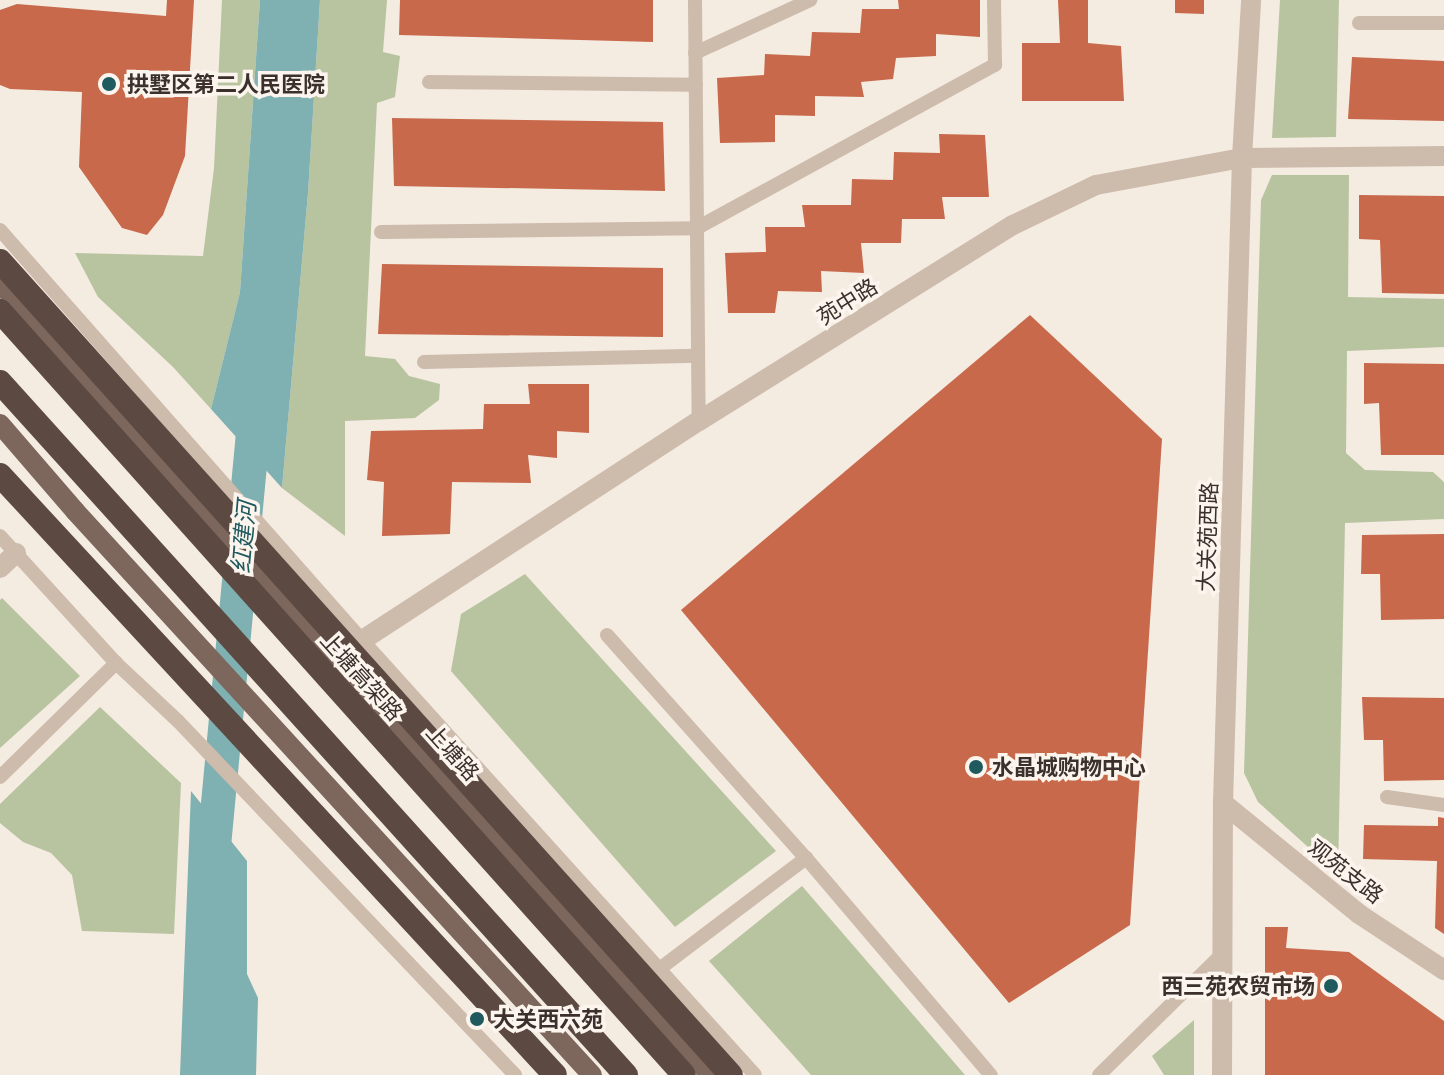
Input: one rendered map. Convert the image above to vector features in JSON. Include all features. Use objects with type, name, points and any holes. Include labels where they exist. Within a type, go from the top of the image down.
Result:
[{"type":"highway","points":[[0,261],[731,1075]]},
{"type":"highway","name":"上塘高架路","points":[[0,311],[684,1075]]},
{"type":"highway","points":[[0,382],[626,1075]]},
{"type":"highway","points":[[0,475],[555,1075]]},
{"type":"main road","name":"上塘路","points":[[0,283],[710,1075]]},
{"type":"main road","points":[[0,424],[592,1075]]},
{"type":"street","name":"大关苑西路","points":[[1222,1075],[1223,803],[1242,158],[1251,0]]},
{"type":"street","name":"苑中路","points":[[334,658],[699,421],[1013,225],[1096,185],[1242,158],[1444,156]]},
{"type":"street","points":[[0,568],[16,553]]},
{"type":"street","name":"观苑支路","points":[[1223,803],[1359,914],[1444,970]]},
{"type":"lane","points":[[695,0],[699,421]]},
{"type":"lane","points":[[695,53],[810,0]]},
{"type":"lane","points":[[381,232],[697,228],[995,65],[994,0]]},
{"type":"lane","points":[[1359,23],[1444,23]]},
{"type":"lane","points":[[429,82],[696,85]]},
{"type":"lane","points":[[0,230],[362,640],[755,1075]]},
{"type":"lane","points":[[424,362],[698,356]]},
{"type":"lane","points":[[0,536],[116,663],[178,721],[515,1075]]},
{"type":"lane","points":[[607,635],[806,858],[991,1075]]},
{"type":"lane","points":[[0,777],[116,663]]},
{"type":"lane","points":[[1387,797],[1444,805]]},
{"type":"lane","points":[[658,970],[806,858]]},
{"type":"lane","points":[[1099,1075],[1221,955]]},
{"type":"green space","points":[[222,0],[260,0],[240,292],[211,409],[173,367],[98,297],[75,253],[203,256],[214,168]]},
{"type":"green space","points":[[320,0],[387,0],[383,52],[400,56],[395,97],[377,103],[365,356],[395,359],[409,376],[440,384],[439,400],[415,418],[345,421],[345,536],[282,488],[308,193]]},
{"type":"green space","points":[[1280,0],[1339,0],[1336,137],[1272,138]]},
{"type":"green space","points":[[1272,175],[1349,175],[1348,297],[1444,299],[1444,347],[1347,351],[1346,453],[1365,470],[1433,472],[1444,482],[1444,519],[1345,523],[1338,874],[1258,802],[1244,773],[1261,200]]},
{"type":"green space","points":[[525,574],[776,851],[675,927],[451,671],[461,614]]},
{"type":"green space","points":[[2,598],[80,676],[0,748],[0,600]]},
{"type":"green space","points":[[100,707],[181,783],[174,934],[82,931],[72,875],[51,853],[23,842],[0,823],[0,804]]},
{"type":"green space","points":[[802,886],[965,1075],[811,1075],[709,961]]},
{"type":"green space","points":[[1194,1020],[1194,1075],[1164,1075],[1152,1056]]},
{"type":"water","points":[[260,0],[320,0],[308,193],[282,488],[211,409],[240,292]]},
{"type":"water","points":[[191,791],[247,861],[247,974],[258,998],[256,1075],[180,1075]]},
{"type":"building","points":[[167,0],[194,0],[185,156],[163,215],[147,235],[122,228],[79,167],[82,92],[10,89],[0,85],[0,10],[17,4],[166,16]]},
{"type":"building","points":[[400,0],[653,0],[653,42],[399,35]]},
{"type":"building","points":[[898,0],[980,0],[980,37],[936,34],[936,56],[896,58],[893,79],[861,82],[864,97],[815,96],[815,116],[775,115],[775,142],[720,143],[717,78],[764,75],[765,54],[810,56],[812,32],[860,33],[862,9],[899,9]]},
{"type":"building","points":[[1058,0],[1088,0],[1088,43],[1121,46],[1124,101],[1022,101],[1022,43],[1060,43]]},
{"type":"building","points":[[1175,0],[1204,0],[1204,14],[1175,13]]},
{"type":"building","points":[[1352,57],[1444,61],[1444,121],[1348,119]]},
{"type":"building","points":[[392,118],[663,122],[665,191],[394,186]]},
{"type":"building","points":[[939,134],[985,135],[989,197],[942,197],[945,219],[902,219],[901,243],[861,243],[864,273],[821,271],[822,292],[778,291],[775,313],[728,313],[725,253],[766,252],[765,227],[805,227],[802,205],[851,205],[852,179],[893,180],[894,152],[940,153]]},
{"type":"building","points":[[1359,195],[1444,196],[1444,294],[1382,293],[1380,240],[1359,239]]},
{"type":"building","points":[[382,264],[663,268],[663,337],[378,334]]},
{"type":"building","name":"水晶城购物中心","points":[[1030,315],[1162,439],[1130,925],[1009,1003],[681,610]]},
{"type":"building","points":[[1364,363],[1444,364],[1444,455],[1381,455],[1379,403],[1364,404]]},
{"type":"building","points":[[528,384],[589,384],[589,433],[557,431],[557,458],[528,455],[531,483],[452,482],[450,534],[382,536],[384,482],[367,480],[371,431],[483,429],[484,404],[530,404]]},
{"type":"building","points":[[1444,534],[1444,619],[1381,620],[1380,574],[1361,574],[1362,535]]},
{"type":"building","points":[[1362,697],[1444,698],[1444,780],[1384,781],[1383,740],[1364,740]]},
{"type":"building","points":[[1438,817],[1444,818],[1444,934],[1435,928],[1437,861],[1363,859],[1364,825],[1438,826]]},
{"type":"building","name":"西三苑农贸市场","points":[[1265,927],[1288,927],[1286,948],[1349,952],[1444,1021],[1444,1075],[1265,1075]]},
{"type":"waterway","name":"红建河","points":[[212,867],[255,409]]},
{"type":"place","name":"拱墅区第二人民医院","points":[[109,84]]},
{"type":"place","name":"水晶城购物中心","points":[[976,767]]},
{"type":"place","name":"西三苑农贸市场","points":[[1331,986]]},
{"type":"place","name":"大关西六苑","points":[[477,1019]]}]
